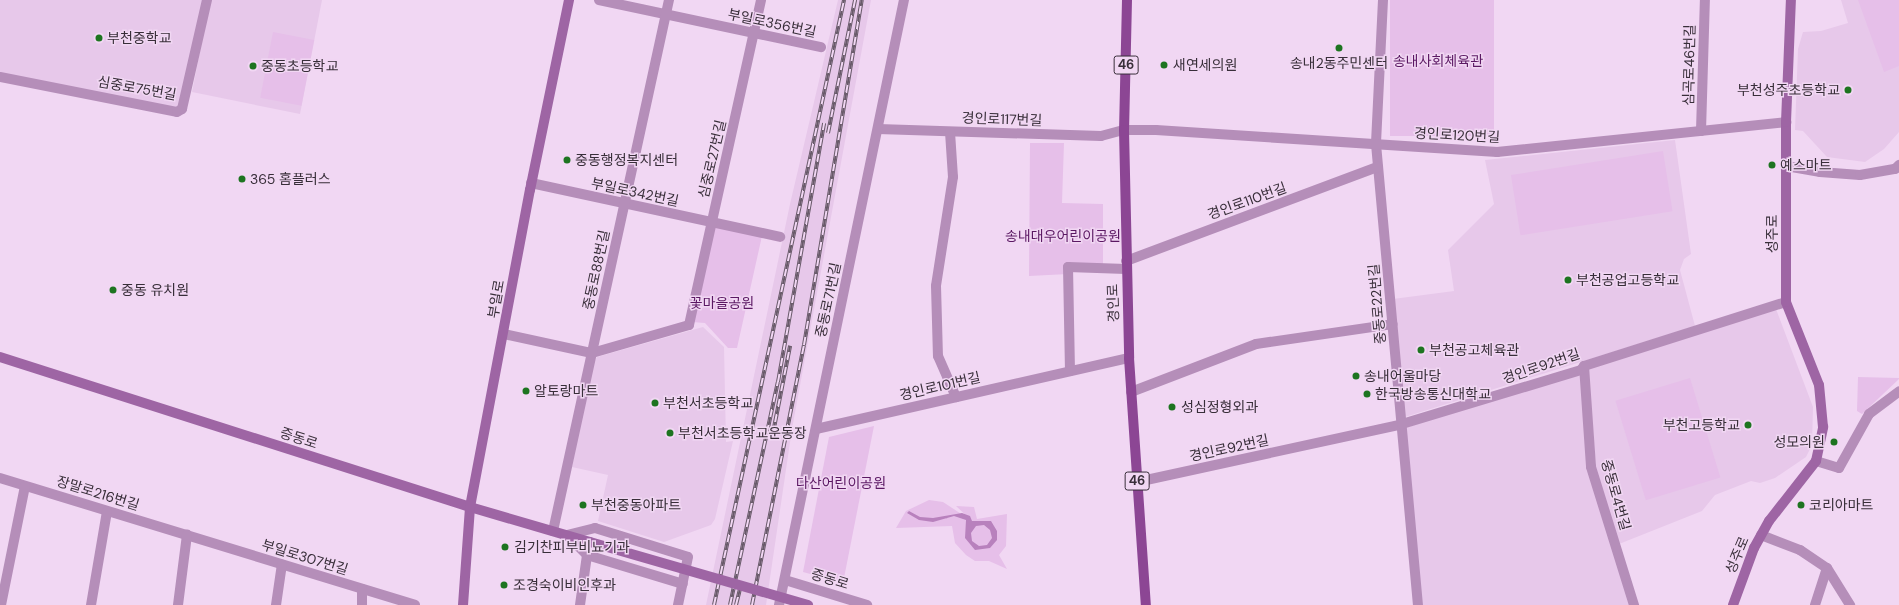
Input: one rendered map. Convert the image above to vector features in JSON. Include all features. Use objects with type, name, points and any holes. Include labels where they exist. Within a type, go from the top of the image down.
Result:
[{"type":"main road","name":"경인로","points":[[1127,0],[1124,130],[1126,265],[1129,358],[1146,605]]},
{"type":"street","name":"심중로75번길","points":[[0,77],[176,112],[182,110],[207,0]]},
{"type":"street","name":"부일로","points":[[463,605],[470,507],[504,334],[531,183],[569,0]]},
{"type":"street","name":"부일로356번길","points":[[599,0],[821,47]]},
{"type":"street","name":"중동로88번길","points":[[553,531],[669,0]]},
{"type":"street","name":"심중로27번길","points":[[592,353],[689,324],[761,0]]},
{"type":"street","name":"중동로71번길","points":[[779,605],[904,0]]},
{"type":"street","name":"중동로22번길","points":[[1383,0],[1376,144],[1418,605]]},
{"type":"street","name":"심곡로46번길","points":[[1701,131],[1705,0]]},
{"type":"street","name":"성주로","points":[[1733,605],[1769,521],[1816,461],[1822,427],[1820,385],[1786,302],[1786,122],[1791,0]]},
{"type":"street","name":"경인로120번길","points":[[1124,130],[1156,130],[1497,152],[1786,122]]},
{"type":"street","name":"경인로117번길","points":[[878,129],[1101,136],[1124,130]]},
{"type":"street","points":[[950,132],[953,178],[936,286],[938,356],[956,397]]},
{"type":"street","points":[[1786,166],[1860,175],[1895,169],[1899,165]]},
{"type":"street","name":"경인로110번길","points":[[1126,265],[1378,167]]},
{"type":"street","name":"부일로342번길","points":[[531,183],[780,237]]},
{"type":"street","points":[[1070,371],[1068,267],[1126,265]]},
{"type":"street","name":"경인로92번길","points":[[1137,482],[1402,424],[1581,370],[1584,366],[1786,302]]},
{"type":"street","points":[[1131,392],[1248,346],[1393,324]]},
{"type":"street","points":[[504,334],[592,353]]},
{"type":"street","name":"중동로","points":[[0,357],[470,507],[808,605]]},
{"type":"street","name":"경인로101번길","points":[[816,429],[1129,358]]},
{"type":"street","name":"중동로4번길","points":[[1584,366],[1592,467],[1634,605]]},
{"type":"street","points":[[1816,461],[1839,468],[1869,414],[1899,392]]},
{"type":"street","name":"장말로216번길","points":[[0,478],[188,536]]},
{"type":"street","points":[[1,605],[25,486]]},
{"type":"street","points":[[91,605],[107,511]]},
{"type":"street","points":[[567,535],[594,528],[688,557],[678,605]]},
{"type":"street","points":[[567,535],[587,555],[683,584]]},
{"type":"street","points":[[1762,535],[1800,550],[1827,568],[1850,605]]},
{"type":"street","points":[[178,605],[188,536]]},
{"type":"street","name":"부일로307번길","points":[[188,536],[415,605]]},
{"type":"street","points":[[580,605],[587,555]]},
{"type":"street","points":[[276,605],[282,564]]},
{"type":"street","points":[[1815,605],[1827,568]]},
{"type":"street","name":"중동로","points":[[785,580],[867,605]]},
{"type":"street","points":[[362,589],[362,605]]},
{"type":"shaded area","name":"부천중학교","points":[[0,0],[207,0],[182,109],[0,76]]},
{"type":"shaded area","name":"중동초등학교","points":[[210,0],[322,0],[300,114],[192,92]]},
{"type":"shaded area","points":[[838,0],[871,0],[792,429],[766,605],[706,605],[790,204]]},
{"type":"shaded area","name":"부천성주초등학교","points":[[1841,0],[1899,0],[1899,132],[1884,149],[1865,162],[1827,157],[1803,131],[1795,130],[1798,49],[1803,32],[1821,31],[1848,23]]},
{"type":"shaded area","name":"부천공업고등학교","points":[[1675,140],[1691,254],[1684,259],[1680,270],[1695,326],[1405,417],[1393,299],[1454,291],[1448,250],[1494,204],[1485,160]]},
{"type":"shaded area","name":"부천고등학교","points":[[1776,309],[1813,407],[1812,445],[1806,457],[1775,478],[1760,483],[1751,481],[1715,495],[1702,511],[1619,544],[1596,467],[1588,368]]},
{"type":"shaded area","name":"부천서초등학교","points":[[703,327],[724,347],[726,442],[733,441],[715,519],[711,525],[664,542],[598,521],[608,475],[572,467],[592,365],[597,357]]},
{"type":"shaded area","points":[[1581,370],[1591,467],[1630,605],[1418,605],[1402,429]]},
{"type":"shaded area","points":[[909,511],[920,517],[933,518],[962,513],[970,516],[972,521],[991,521],[997,531],[997,540],[990,548],[975,550],[965,538],[966,520],[954,516],[933,522],[919,520],[907,513]],"holes":[[[984,525],[990,530],[992,538],[987,545],[979,546],[972,541],[971,533],[976,526]]]},
{"type":"green space","name":"송내사회체육관","points":[[1390,0],[1494,0],[1494,136],[1390,136]]},
{"type":"green space","points":[[1858,0],[1899,0],[1899,66],[1884,72]]},
{"type":"green space","points":[[273,32],[314,40],[301,106],[260,98]]},
{"type":"green space","name":"송내대우어린이공원","points":[[1030,143],[1064,143],[1062,203],[1103,204],[1103,269],[1068,267],[1068,274],[1029,276]]},
{"type":"green space","points":[[1663,151],[1673,211],[1520,235],[1511,175]]},
{"type":"green space","name":"꽃마을공원","points":[[714,225],[762,236],[737,348],[728,348],[705,323],[692,322]]},
{"type":"green space","points":[[1858,377],[1899,379],[1862,414],[1857,411]]},
{"type":"green space","points":[[1690,378],[1720,477],[1646,500],[1615,401]]},
{"type":"green space","name":"다산어린이공원","points":[[874,426],[843,583],[803,572],[829,437]]},
{"type":"green space","points":[[929,500],[943,502],[972,521],[956,506],[974,507],[977,519],[1007,514],[1006,546],[999,555],[1007,569],[989,561],[975,561],[966,555],[955,543],[952,526],[896,528],[906,511]]},
{"type":"railway","points":[[714,605],[844,0]]},
{"type":"railway","points":[[828,133],[855,0]]},
{"type":"railway","points":[[752,605],[804,345],[862,0]]},
{"type":"railway","points":[[730,605],[778,382],[824,123]]},
{"type":"railway","points":[[772,438],[790,346]]},
{"type":"railway","points":[[736,605],[741,585]]},
{"type":"place","name":"부천중학교","points":[[99,38]]},
{"type":"place","name":"송내2동주민센터","points":[[1339,48]]},
{"type":"place","name":"새연세의원","points":[[1164,65]]},
{"type":"place","name":"중동초등학교","points":[[253,66]]},
{"type":"place","name":"부천성주초등학교","points":[[1848,90]]},
{"type":"place","name":"중동행정복지센터","points":[[567,160]]},
{"type":"place","name":"예스마트","points":[[1772,165]]},
{"type":"place","name":"365 홈플러스","points":[[242,179]]},
{"type":"place","name":"부천공업고등학교","points":[[1568,280]]},
{"type":"place","name":"중동 유치원","points":[[113,290]]},
{"type":"place","name":"부천공고체육관","points":[[1421,350]]},
{"type":"place","name":"송내어울마당","points":[[1356,376]]},
{"type":"place","name":"알토랑마트","points":[[526,391]]},
{"type":"place","name":"한국방송통신대학교","points":[[1367,394]]},
{"type":"place","name":"부천서초등학교","points":[[655,403]]},
{"type":"place","name":"성심정형외과","points":[[1172,407]]},
{"type":"place","name":"부천고등학교","points":[[1748,425]]},
{"type":"place","name":"부천서초등학교운동장","points":[[670,433]]},
{"type":"place","name":"성모의원","points":[[1834,442]]},
{"type":"place","name":"부천중동아파트","points":[[583,505]]},
{"type":"place","name":"코리아마트","points":[[1801,505]]},
{"type":"place","name":"김기찬피부비뇨기과","points":[[505,547]]},
{"type":"place","name":"조경숙이비인후과","points":[[504,585]]}]
